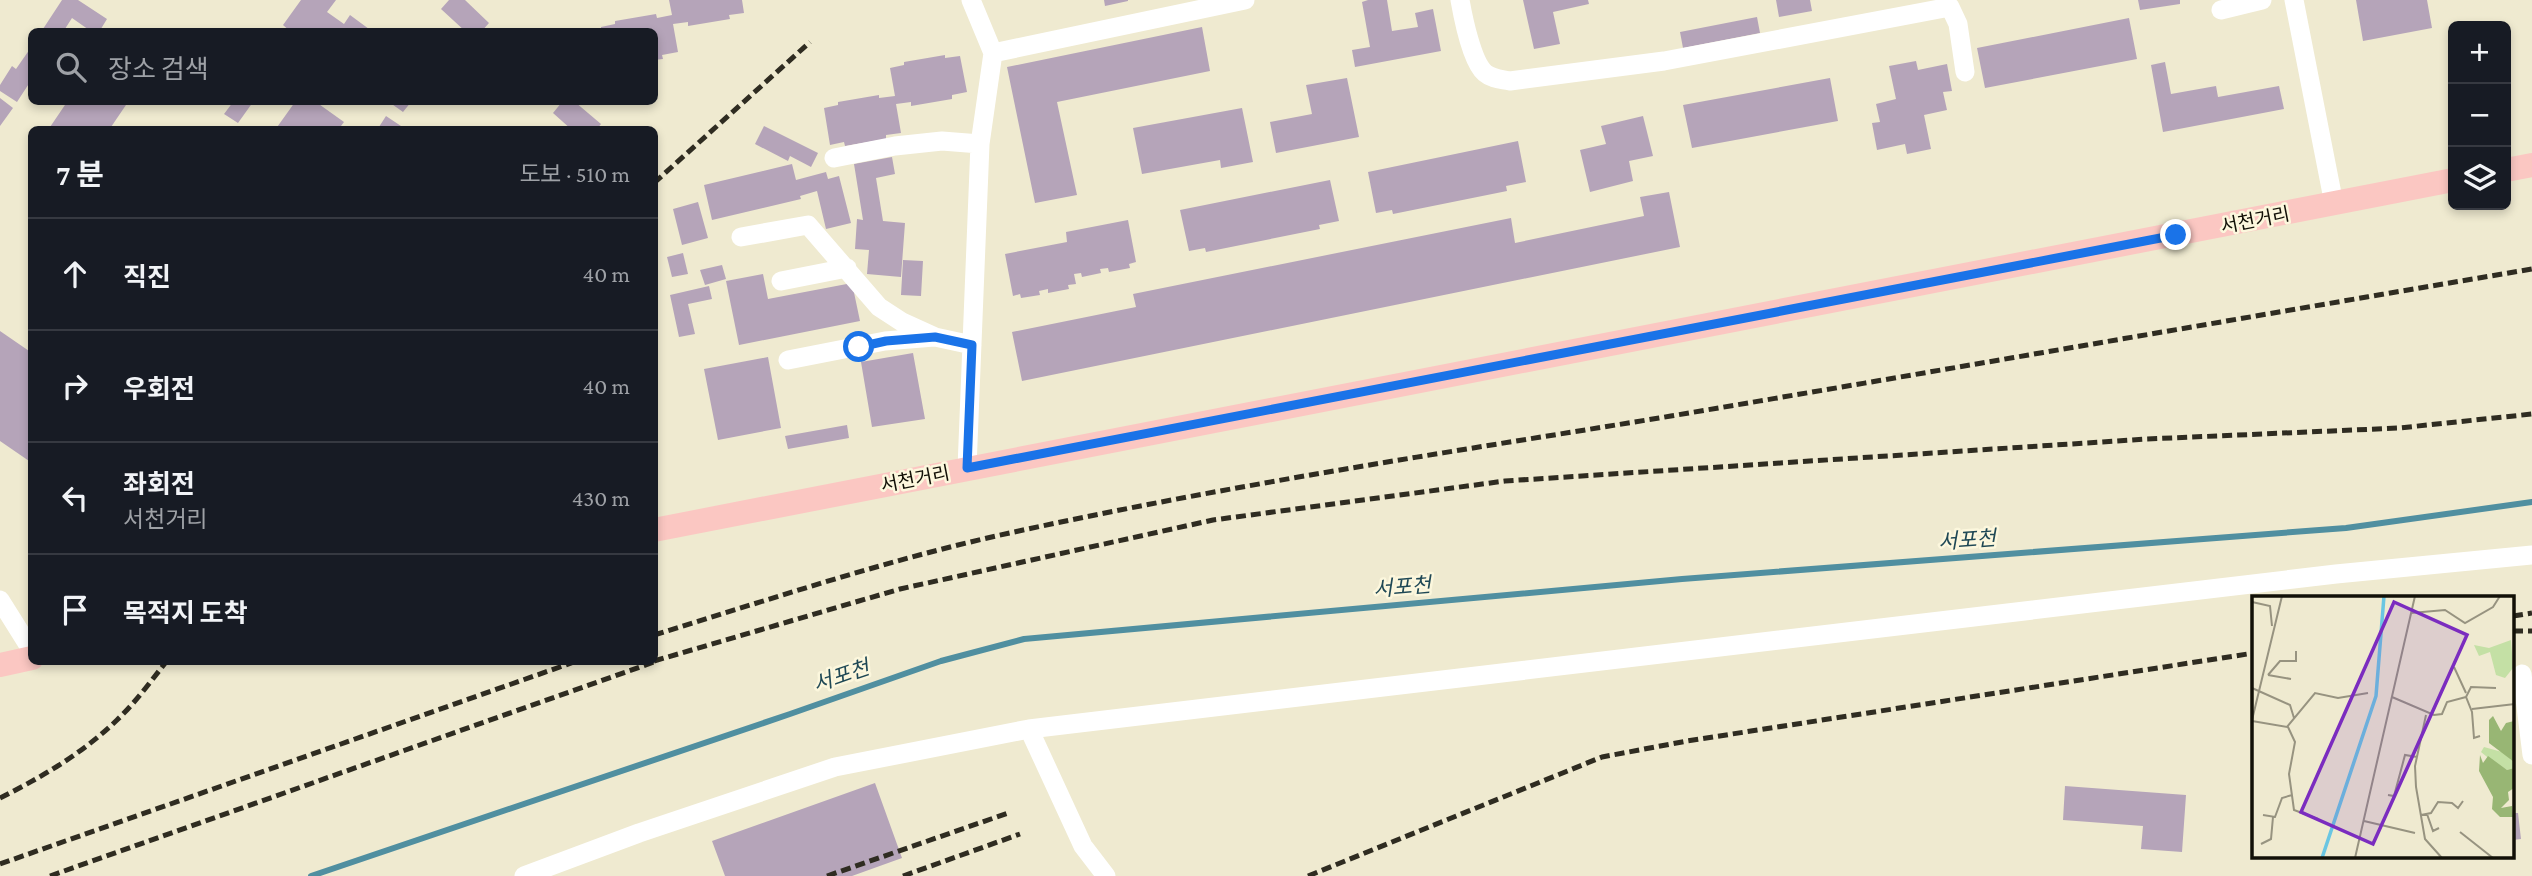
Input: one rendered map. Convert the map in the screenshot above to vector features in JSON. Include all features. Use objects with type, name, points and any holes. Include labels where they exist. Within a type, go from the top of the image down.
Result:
[{"type":"main road","points":[[2511,169],[2532,165]]},
{"type":"main road","name":"서천거리","points":[[658,529],[2448,181]]},
{"type":"main road","points":[[0,665],[28,660]]},
{"type":"street","points":[[967,468],[980,144],[993,53],[971,0]]},
{"type":"street","points":[[993,53],[1245,0]]},
{"type":"street","points":[[1460,0],[1474,53],[1482,71],[1492,78],[1510,81],[1664,61],[1950,7],[1958,24],[1965,72]]},
{"type":"street","points":[[2221,10],[2262,0]]},
{"type":"street","points":[[2294,0],[2334,204]]},
{"type":"street","points":[[834,158],[895,146],[942,141],[980,144]]},
{"type":"street","points":[[741,237],[808,225],[879,307],[902,322],[935,337],[972,345]]},
{"type":"street","points":[[780,281],[847,268]]},
{"type":"street","points":[[788,360],[886,341],[935,337]]},
{"type":"street","points":[[524,876],[639,833],[835,767],[1029,729],[2322,576],[2532,555]]},
{"type":"street","points":[[1,603],[28,645]]},
{"type":"street","points":[[2522,674],[2532,755]]},
{"type":"street","points":[[1029,729],[1083,846],[1106,876]]},
{"type":"building","points":[[62,0],[78,0],[107,19],[101,28],[86,28],[72,18],[66,28],[44,28]]},
{"type":"building","points":[[301,0],[336,0],[327,12],[344,24],[350,15],[368,28],[286,28],[283,25]]},
{"type":"building","points":[[449,0],[465,0],[489,23],[485,28],[462,28],[441,9]]},
{"type":"building","points":[[669,0],[742,0],[744,13],[729,15],[730,19],[688,26],[688,22],[673,24],[678,52],[662,55],[663,59],[658,60],[658,28],[601,28],[615,24],[615,21],[656,14],[657,18],[672,15]]},
{"type":"building","points":[[1104,0],[1128,0],[1128,1],[1105,6]]},
{"type":"building","points":[[1387,0],[1392,31],[1418,27],[1415,13],[1433,9],[1441,51],[1355,67],[1352,50],[1370,47],[1362,2]]},
{"type":"building","points":[[1523,0],[1588,0],[1589,4],[1553,12],[1560,44],[1534,49]]},
{"type":"building","points":[[1776,0],[1810,0],[1812,11],[1779,17]]},
{"type":"building","points":[[2138,0],[2180,0],[2180,4],[2140,10]]},
{"type":"building","points":[[2356,0],[2427,0],[2432,28],[2363,41]]},
{"type":"building","points":[[1757,17],[1760,33],[1683,48],[1680,32]]},
{"type":"building","points":[[2129,18],[2137,59],[1985,88],[1977,48]]},
{"type":"building","points":[[1202,27],[1210,71],[1057,102],[1077,195],[1035,203],[1007,67]]},
{"type":"building","points":[[28,52],[28,85],[17,102],[0,91],[0,85],[12,66],[16,69]]},
{"type":"building","points":[[945,55],[945,58],[960,56],[967,92],[952,95],[952,99],[911,106],[911,102],[896,104],[901,133],[886,135],[886,139],[845,146],[844,142],[830,145],[824,108],[838,105],[838,102],[879,95],[879,98],[895,96],[890,68],[904,65],[904,62]]},
{"type":"building","points":[[1916,61],[1918,70],[1947,64],[1952,91],[1943,92],[1947,110],[1924,115],[1931,149],[1907,154],[1905,144],[1877,150],[1872,123],[1880,122],[1876,104],[1896,99],[1889,66]]},
{"type":"building","points":[[2165,62],[2171,94],[2216,86],[2218,97],[2279,86],[2284,109],[2163,132],[2151,65]]},
{"type":"building","points":[[1347,78],[1359,137],[1276,153],[1270,122],[1312,114],[1306,85]]},
{"type":"building","points":[[1830,78],[1838,121],[1692,148],[1683,105]]},
{"type":"building","points":[[0,98],[13,108],[0,126]]},
{"type":"building","points":[[65,105],[126,105],[112,126],[51,126]]},
{"type":"building","points":[[231,105],[251,105],[238,123],[224,114]]},
{"type":"building","points":[[293,105],[320,105],[344,122],[341,126],[278,126]]},
{"type":"building","points":[[393,105],[409,105],[403,112]]},
{"type":"building","points":[[560,105],[579,105],[601,124],[568,126],[553,113]]},
{"type":"building","points":[[1242,108],[1253,162],[1221,168],[1220,160],[1142,174],[1133,128]]},
{"type":"building","points":[[386,116],[401,126],[380,126]]},
{"type":"building","points":[[1643,116],[1653,156],[1629,161],[1633,181],[1590,192],[1580,150],[1606,144],[1601,126]]},
{"type":"building","points":[[764,126],[818,153],[811,167],[790,156],[788,161],[755,144]]},
{"type":"building","points":[[1518,141],[1526,182],[1506,186],[1507,191],[1393,214],[1392,210],[1376,213],[1368,172]]},
{"type":"building","points":[[892,157],[895,174],[876,178],[883,221],[905,223],[901,277],[867,274],[869,250],[855,249],[857,219],[863,220],[854,164]]},
{"type":"building","points":[[792,164],[796,180],[826,172],[828,179],[839,176],[851,223],[826,229],[817,191],[800,196],[801,199],[712,220],[704,185]]},
{"type":"building","points":[[1330,180],[1339,221],[1319,225],[1320,229],[1206,252],[1205,248],[1189,251],[1180,210]]},
{"type":"building","points":[[1669,192],[1680,247],[1022,381],[1012,332],[1136,307],[1133,294],[1511,218],[1515,243],[1644,216],[1640,197]]},
{"type":"building","points":[[698,202],[708,238],[682,245],[673,209]]},
{"type":"building","points":[[1128,220],[1136,262],[1129,264],[1130,268],[1109,272],[1108,268],[1100,269],[1101,273],[1082,277],[1081,273],[1074,274],[1076,284],[1068,285],[1069,289],[1048,293],[1048,289],[1039,291],[1040,295],[1021,298],[1020,294],[1013,296],[1005,254],[1067,242],[1066,232]]},
{"type":"building","points":[[683,253],[688,274],[672,277],[667,257]]},
{"type":"building","points":[[903,260],[923,261],[921,296],[901,295]]},
{"type":"building","points":[[722,265],[726,279],[705,285],[700,270]]},
{"type":"building","points":[[763,274],[768,299],[852,283],[860,321],[739,345],[726,281]]},
{"type":"building","points":[[709,286],[712,299],[688,304],[695,334],[679,337],[670,295]]},
{"type":"building","points":[[0,331],[28,350],[28,460],[0,441]]},
{"type":"building","points":[[913,353],[925,419],[872,427],[861,362]]},
{"type":"building","points":[[768,357],[781,428],[718,440],[704,369]]},
{"type":"building","points":[[847,425],[849,438],[788,449],[785,436]]},
{"type":"building","points":[[875,783],[902,858],[852,876],[725,876],[712,841]]},
{"type":"building","points":[[2065,786],[2186,795],[2182,852],[2141,849],[2143,826],[2063,820]]},
{"type":"building","points":[[2514,813],[2518,813],[2521,839],[2514,840]]},
{"type":"waterway","name":"서포천","points":[[311,876],[941,661],[1024,639],[1682,579],[2346,528],[2532,502]]},
{"type":"railway","points":[[658,179],[810,42]]},
{"type":"railway","points":[[658,634],[910,558],[996,536],[1161,502],[2532,269]]},
{"type":"railway","points":[[658,660],[900,589],[1213,520],[1505,481],[2147,439],[2399,428],[2532,414]]},
{"type":"railway","points":[[2514,616],[2532,613]]},
{"type":"railway","points":[[2514,631],[2532,631]]},
{"type":"railway","points":[[1308,876],[1602,757],[1687,741],[2252,653]]},
{"type":"railway","points":[[0,798],[47,773],[104,732],[143,692],[164,665]]},
{"type":"railway","points":[[0,864],[565,665]]},
{"type":"railway","points":[[50,876],[646,665]]},
{"type":"railway","points":[[827,876],[1011,812]]},
{"type":"railway","points":[[903,876],[1020,834]]},
{"type":"route","points":[[859,347],[886,341],[935,337],[972,345],[967,468],[2176,235]]}]
